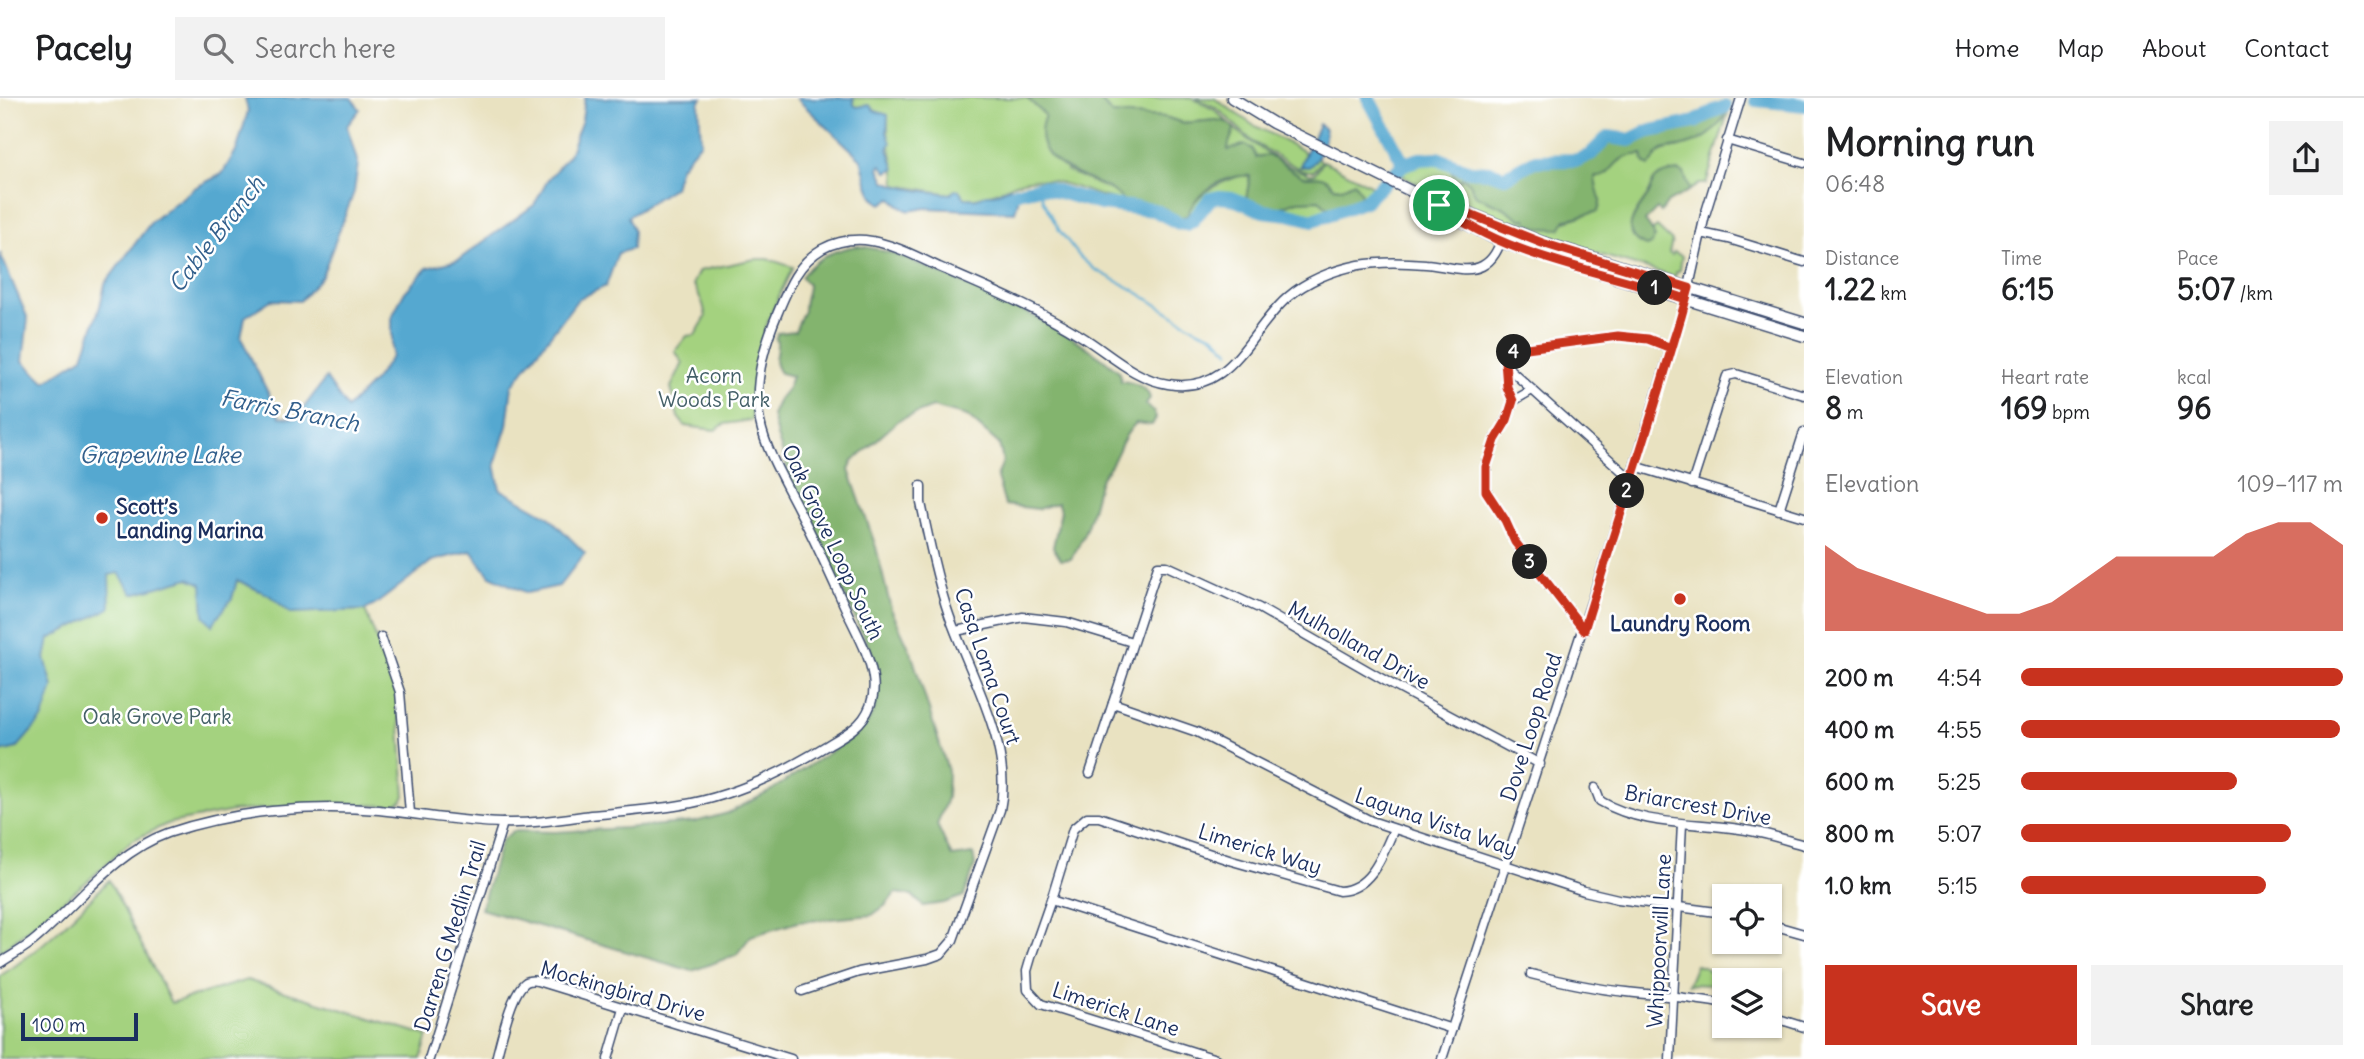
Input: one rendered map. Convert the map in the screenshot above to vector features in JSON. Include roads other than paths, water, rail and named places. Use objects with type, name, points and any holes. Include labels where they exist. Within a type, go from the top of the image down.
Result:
[{"type":"main road","points":[[1232,98],[1257,114],[1439,205],[1454,217],[1501,242],[1804,336]]},
{"type":"main road","points":[[1439,205],[1455,208],[1506,229],[1804,323]]},
{"type":"street","name":"Dove Loop Road","points":[[1442,1059],[1631,479],[1686,299],[1700,233],[1741,98]]},
{"type":"street","points":[[1727,140],[1804,163]]},
{"type":"street","name":"Oak Grove Loop South","points":[[0,964],[33,941],[125,858],[163,835],[209,822],[288,810],[340,808],[503,823],[546,821],[684,805],[755,782],[794,764],[854,729],[871,705],[874,687],[870,665],[816,543],[772,457],[758,413],[762,368],[773,322],[800,268],[822,249],[836,243],[858,240],[895,247],[1050,318],[1130,370],[1152,380],[1184,386],[1207,381],[1220,373],[1243,352],[1289,296],[1326,275],[1378,262],[1477,268],[1489,261],[1506,229]]},
{"type":"street","points":[[1700,233],[1804,262]]},
{"type":"street","points":[[1584,630],[1515,542],[1505,520],[1486,491],[1486,467],[1513,401],[1507,387],[1507,357],[1519,349],[1618,336],[1648,339],[1671,348]]},
{"type":"street","points":[[1506,365],[1631,479]]},
{"type":"street","points":[[1692,484],[1727,376],[1736,374],[1804,395]]},
{"type":"street","points":[[1513,401],[1532,390]]},
{"type":"street","points":[[1779,510],[1804,432]]},
{"type":"street","points":[[1635,466],[1804,517]]},
{"type":"street","name":"Casa Loma Court","points":[[802,991],[859,972],[941,954],[953,940],[986,853],[1004,791],[1004,771],[996,738],[949,614],[934,561],[921,503],[921,486]]},
{"type":"street","name":"Mulholland Drive","points":[[1132,642],[1158,566],[1167,566],[1259,608],[1391,684],[1540,764]]},
{"type":"street","points":[[956,631],[1023,617],[1066,622],[1132,642],[1090,773]]},
{"type":"street","points":[[381,637],[400,692],[410,813]]},
{"type":"street","name":"Laguna Vista Way","points":[[1112,703],[1197,732],[1349,811],[1394,829],[1584,891],[1618,899],[1712,911]]},
{"type":"street","name":"Briarcrest Drive","points":[[1595,788],[1600,801],[1631,814],[1682,824],[1751,831],[1804,845]]},
{"type":"street","name":"Limerick Way","points":[[1087,817],[1100,817],[1232,861],[1339,891],[1353,888],[1371,874],[1394,829]]},
{"type":"street","name":"Limerick Lane","points":[[1087,817],[1073,829],[1027,971],[1028,990],[1036,1001],[1216,1059]]},
{"type":"street","name":"Darren G Medlin Trail","points":[[429,1059],[503,823]]},
{"type":"street","name":"Whippoorwill Lane","points":[[1670,1059],[1682,824]]},
{"type":"street","points":[[1051,900],[1452,1029]]},
{"type":"street","points":[[1782,928],[1804,934]]},
{"type":"street","points":[[1531,974],[1579,986],[1674,995],[1712,1002]]},
{"type":"street","name":"Mockingbird Drive","points":[[496,1059],[513,1001],[530,980],[791,1059]]},
{"type":"street","points":[[608,1059],[623,1008]]},
{"type":"street","points":[[1782,1020],[1804,1027]]},
{"type":"water","name":"Grapevine Lake","points":[[245,98],[351,98],[360,109],[347,126],[358,164],[354,192],[322,276],[300,301],[271,300],[245,317],[241,338],[280,417],[296,418],[326,378],[347,408],[375,380],[392,356],[392,317],[403,294],[427,268],[458,260],[534,205],[549,178],[569,155],[582,120],[585,98],[702,98],[699,103],[701,142],[680,167],[674,187],[628,217],[633,230],[632,249],[618,253],[606,286],[578,299],[512,386],[507,426],[495,464],[500,489],[548,516],[585,553],[559,586],[527,593],[490,576],[471,551],[432,561],[365,610],[291,613],[269,595],[237,580],[232,598],[212,625],[204,615],[202,584],[189,578],[133,594],[119,573],[109,575],[110,608],[49,639],[45,658],[53,687],[43,718],[17,748],[0,752],[0,253],[28,319],[23,361],[45,382],[83,357],[105,284],[152,221],[196,187],[222,174],[237,149],[248,111]]},
{"type":"water","points":[[796,98],[853,98],[857,107],[869,105],[875,111],[888,115],[887,132],[891,143],[888,149],[895,169],[887,172],[881,165],[879,168],[885,181],[900,187],[951,194],[959,190],[965,198],[979,198],[1010,187],[1019,197],[1015,212],[925,208],[909,210],[891,198],[882,204],[870,191],[861,159]]},
{"type":"water","points":[[1319,124],[1325,129],[1322,150],[1309,167],[1300,166]]},
{"type":"waterway","name":"Farris Branch","points":[[999,202],[1018,192],[1042,187],[1101,204],[1154,210],[1179,223],[1187,224],[1210,199],[1219,197],[1231,198],[1263,211],[1313,220],[1365,201],[1404,164],[1368,98]]},
{"type":"waterway","points":[[1756,100],[1804,105]]},
{"type":"waterway","points":[[1404,164],[1437,158],[1469,171],[1489,172],[1505,177],[1534,161],[1578,160],[1591,154],[1608,137],[1630,140],[1646,132],[1695,122],[1725,107]]},
{"type":"waterway","points":[[1039,187],[1043,201],[1059,230],[1080,257],[1094,269],[1196,329],[1214,336],[1230,352]]},
{"type":"place","name":"Scott’s Landing Marina","points":[[102,518]]},
{"type":"place","name":"Laundry Room","points":[[1680,599]]},
{"type":"water label","name":"Cable Branch","points":[[216,234]]},
{"type":"park label","name":"Acorn Woods Park","points":[[714,387]]},
{"type":"park label","name":"Oak Grove Park","points":[[157,716]]}]
